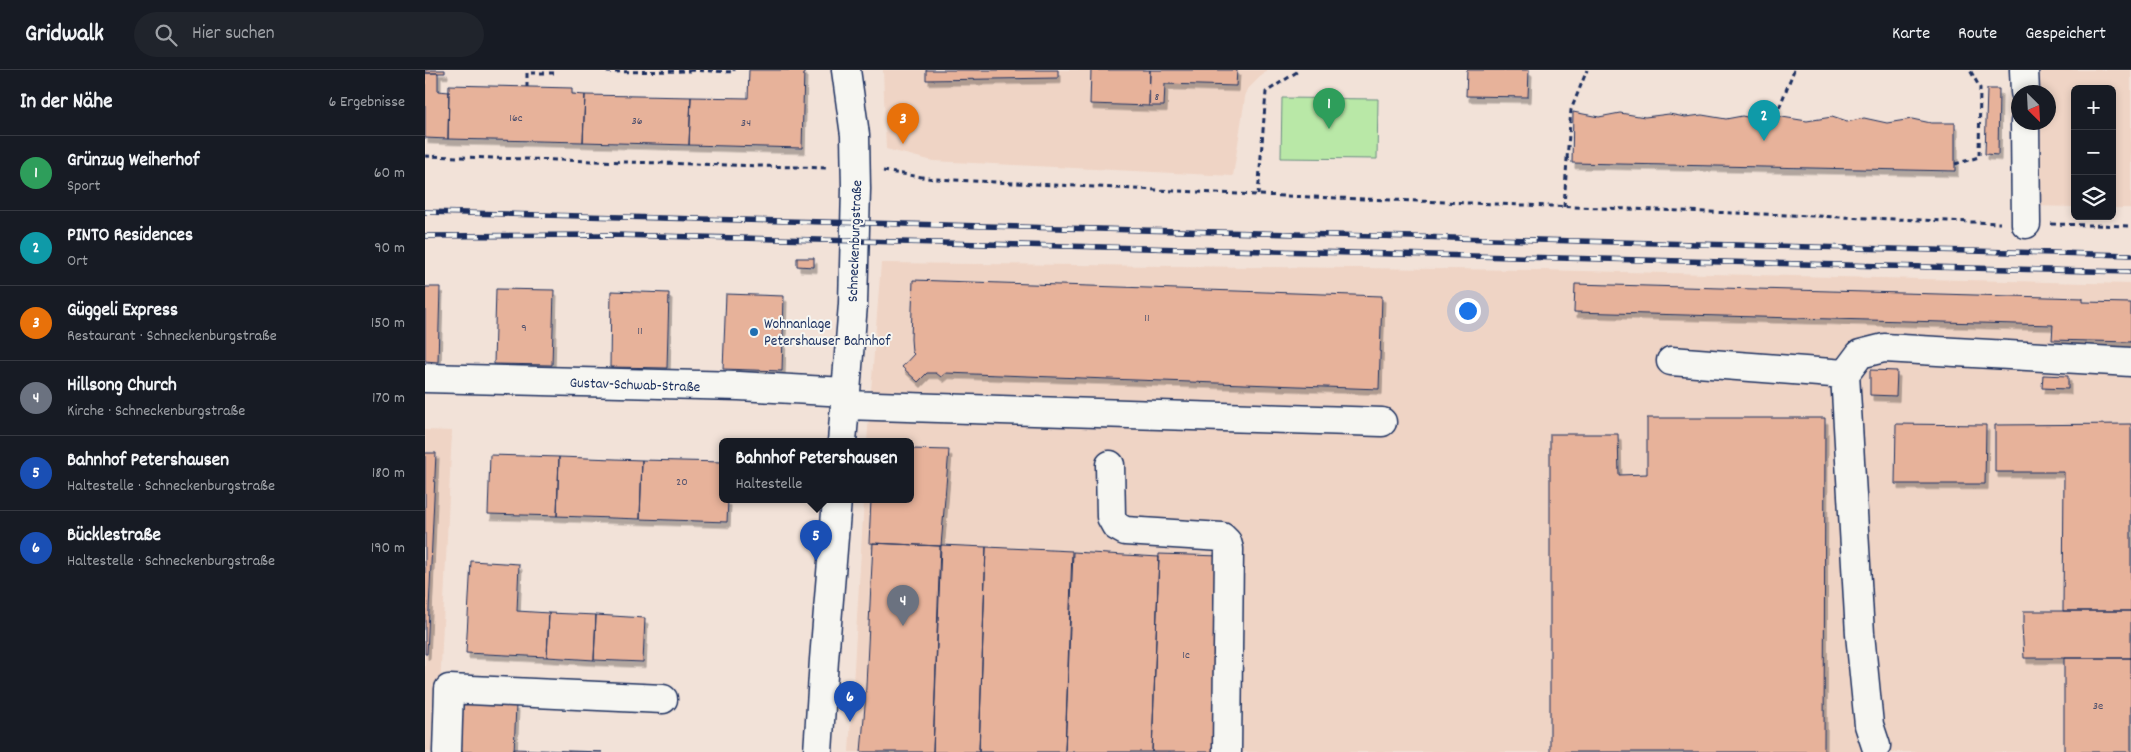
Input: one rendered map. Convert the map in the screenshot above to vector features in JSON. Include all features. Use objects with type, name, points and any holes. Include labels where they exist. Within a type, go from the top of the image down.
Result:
[{"type":"street","name":"Schneckenburgstraße","points":[[842,438],[853,304],[856,170],[855,135],[846,70]]},
{"type":"street","points":[[2024,70],[2025,85]]},
{"type":"street","points":[[2025,130],[2026,224]]},
{"type":"street","points":[[1876,746],[1869,724],[1860,634],[1845,374],[1860,354],[1884,348],[2131,362]]},
{"type":"street","points":[[1671,360],[1845,374]]},
{"type":"street","name":"Gustav-Schwab-Straße","points":[[425,378],[739,386],[845,398],[1382,422]]},
{"type":"street","points":[[1110,465],[1111,517],[1120,529],[1125,532],[1222,537],[1227,542],[1229,549],[1227,752]]},
{"type":"street","points":[[818,752],[837,503]]},
{"type":"street","points":[[447,752],[449,689],[663,699]]},
{"type":"path","points":[[527,87],[527,73],[555,73],[555,70]]},
{"type":"path","points":[[608,70],[608,72],[734,72],[734,70]]},
{"type":"path","points":[[1258,195],[1266,92],[1300,70]]},
{"type":"path","points":[[1564,206],[1571,110],[1587,70]]},
{"type":"path","points":[[1776,116],[1794,70]]},
{"type":"path","points":[[1955,164],[1979,157],[1980,88],[1970,70]]},
{"type":"path","points":[[425,156],[614,160],[879,171],[934,179],[1258,195],[2026,224],[2131,226]]},
{"type":"path","points":[[1567,159],[1572,159]]},
{"type":"shaded area","points":[[883,70],[1267,70],[1246,91],[1233,176],[933,161],[886,149]]},
{"type":"shaded area","points":[[2030,70],[2131,70],[2131,208],[2116,208],[2116,85],[2071,85],[2071,207],[2031,206],[2030,130],[2056,130],[2056,85],[2030,85]]},
{"type":"shaded area","points":[[881,263],[1539,270],[2131,284],[2131,752],[849,752],[864,503],[914,503],[914,438],[867,438]]},
{"type":"shaded area","points":[[425,430],[452,431],[437,752],[425,752]]},
{"type":"green space","points":[[1282,98],[1378,99],[1377,159],[1281,158]]},
{"type":"building","points":[[425,70],[445,70],[445,73],[425,73]]},
{"type":"building","points":[[749,70],[804,70],[802,148],[689,145],[691,97],[748,98]]},
{"type":"building","points":[[926,70],[1058,70],[1058,78],[926,80]]},
{"type":"building","points":[[1091,70],[1150,70],[1149,106],[1090,104]]},
{"type":"building","points":[[1150,70],[1237,70],[1236,86],[1165,84],[1164,106],[1149,106]]},
{"type":"building","points":[[1467,70],[1529,70],[1528,97],[1466,96]]},
{"type":"building","points":[[425,73],[438,73],[438,91],[449,92],[448,139],[425,138]]},
{"type":"building","points":[[449,85],[572,88],[572,94],[585,95],[583,142],[448,139]]},
{"type":"building","points":[[1987,89],[1999,89],[1998,155],[1985,154]]},
{"type":"building","points":[[585,95],[691,97],[689,145],[583,142]]},
{"type":"building","points":[[1573,112],[1599,117],[1620,113],[1645,117],[1669,114],[1685,117],[1702,115],[1726,119],[1742,116],[1765,121],[1776,116],[1807,121],[1832,117],[1847,122],[1864,118],[1887,123],[1912,119],[1931,123],[1955,123],[1955,171],[1572,163]]},
{"type":"building","points":[[797,258],[814,258],[814,267],[797,266]]},
{"type":"building","points":[[913,280],[1382,296],[1379,389],[946,373],[941,377],[936,373],[927,373],[918,382],[902,367],[914,354],[912,352],[911,339]]},
{"type":"building","points":[[1575,284],[2083,298],[2083,302],[2131,303],[2131,342],[2052,340],[2053,325],[1574,312]]},
{"type":"building","points":[[425,287],[440,287],[438,362],[425,361]]},
{"type":"building","points":[[496,289],[554,290],[552,365],[494,364]]},
{"type":"building","points":[[611,291],[669,293],[667,368],[610,367]]},
{"type":"building","name":"Wohnanlage Petershauser Bahnhof","points":[[726,294],[784,296],[782,371],[723,369]]},
{"type":"building","points":[[1870,370],[1897,371],[1896,396],[1870,395]]},
{"type":"building","points":[[2043,375],[2068,376],[2068,389],[2042,388]]},
{"type":"building","points":[[1647,418],[1825,418],[1824,752],[1550,752],[1550,434],[1618,434],[1619,475],[1647,474]]},
{"type":"building","points":[[1896,424],[1986,425],[1985,484],[1895,484]]},
{"type":"building","points":[[2131,424],[2131,611],[2063,611],[2064,472],[1995,472],[1995,425]]},
{"type":"building","points":[[914,449],[949,450],[941,546],[869,543],[871,503],[914,503]]},
{"type":"building","points":[[425,453],[436,453],[427,654],[425,654]]},
{"type":"building","points":[[490,455],[559,457],[557,516],[488,514]]},
{"type":"building","points":[[559,457],[642,460],[640,519],[557,516]]},
{"type":"building","points":[[642,460],[719,462],[719,503],[728,503],[727,522],[640,519]]},
{"type":"building","points":[[873,543],[940,546],[933,752],[861,752]]},
{"type":"building","points":[[941,545],[986,547],[979,752],[933,752]]},
{"type":"building","points":[[986,547],[1072,551],[1065,752],[979,752]]},
{"type":"building","points":[[1073,552],[1159,557],[1152,752],[1065,752]]},
{"type":"building","points":[[1159,554],[1220,556],[1214,752],[1152,752]]},
{"type":"building","points":[[471,561],[519,564],[517,611],[549,613],[547,657],[466,653]]},
{"type":"building","points":[[2024,611],[2131,611],[2131,658],[2024,658],[2022,626],[2024,624]]},
{"type":"building","points":[[549,613],[596,615],[594,660],[547,657]]},
{"type":"building","points":[[596,615],[645,618],[643,662],[594,660]]},
{"type":"building","points":[[2064,658],[2131,658],[2131,752],[2064,752]]},
{"type":"building","points":[[462,703],[516,705],[514,752],[460,752]]},
{"type":"building","points":[[514,749],[539,750],[538,752],[514,752]]},
{"type":"building","points":[[539,750],[602,752],[538,752]]},
{"type":"railway","points":[[425,212],[2131,255]]},
{"type":"railway","points":[[425,236],[613,235],[2131,272]]},
{"type":"place","name":"Grünzug Weiherhof","points":[[1329,129]]},
{"type":"place","name":"PINTO Residences","points":[[1764,141]]},
{"type":"place","name":"Güggeli Express","points":[[903,144]]},
{"type":"place","name":"Wohnanlage Petershauser Bahnhof","points":[[754,332]]},
{"type":"place","name":"Bahnhof Petershausen","points":[[816,561]]},
{"type":"place","name":"Hillsong Church","points":[[903,626]]},
{"type":"place","name":"Bücklestraße","points":[[850,722]]}]
